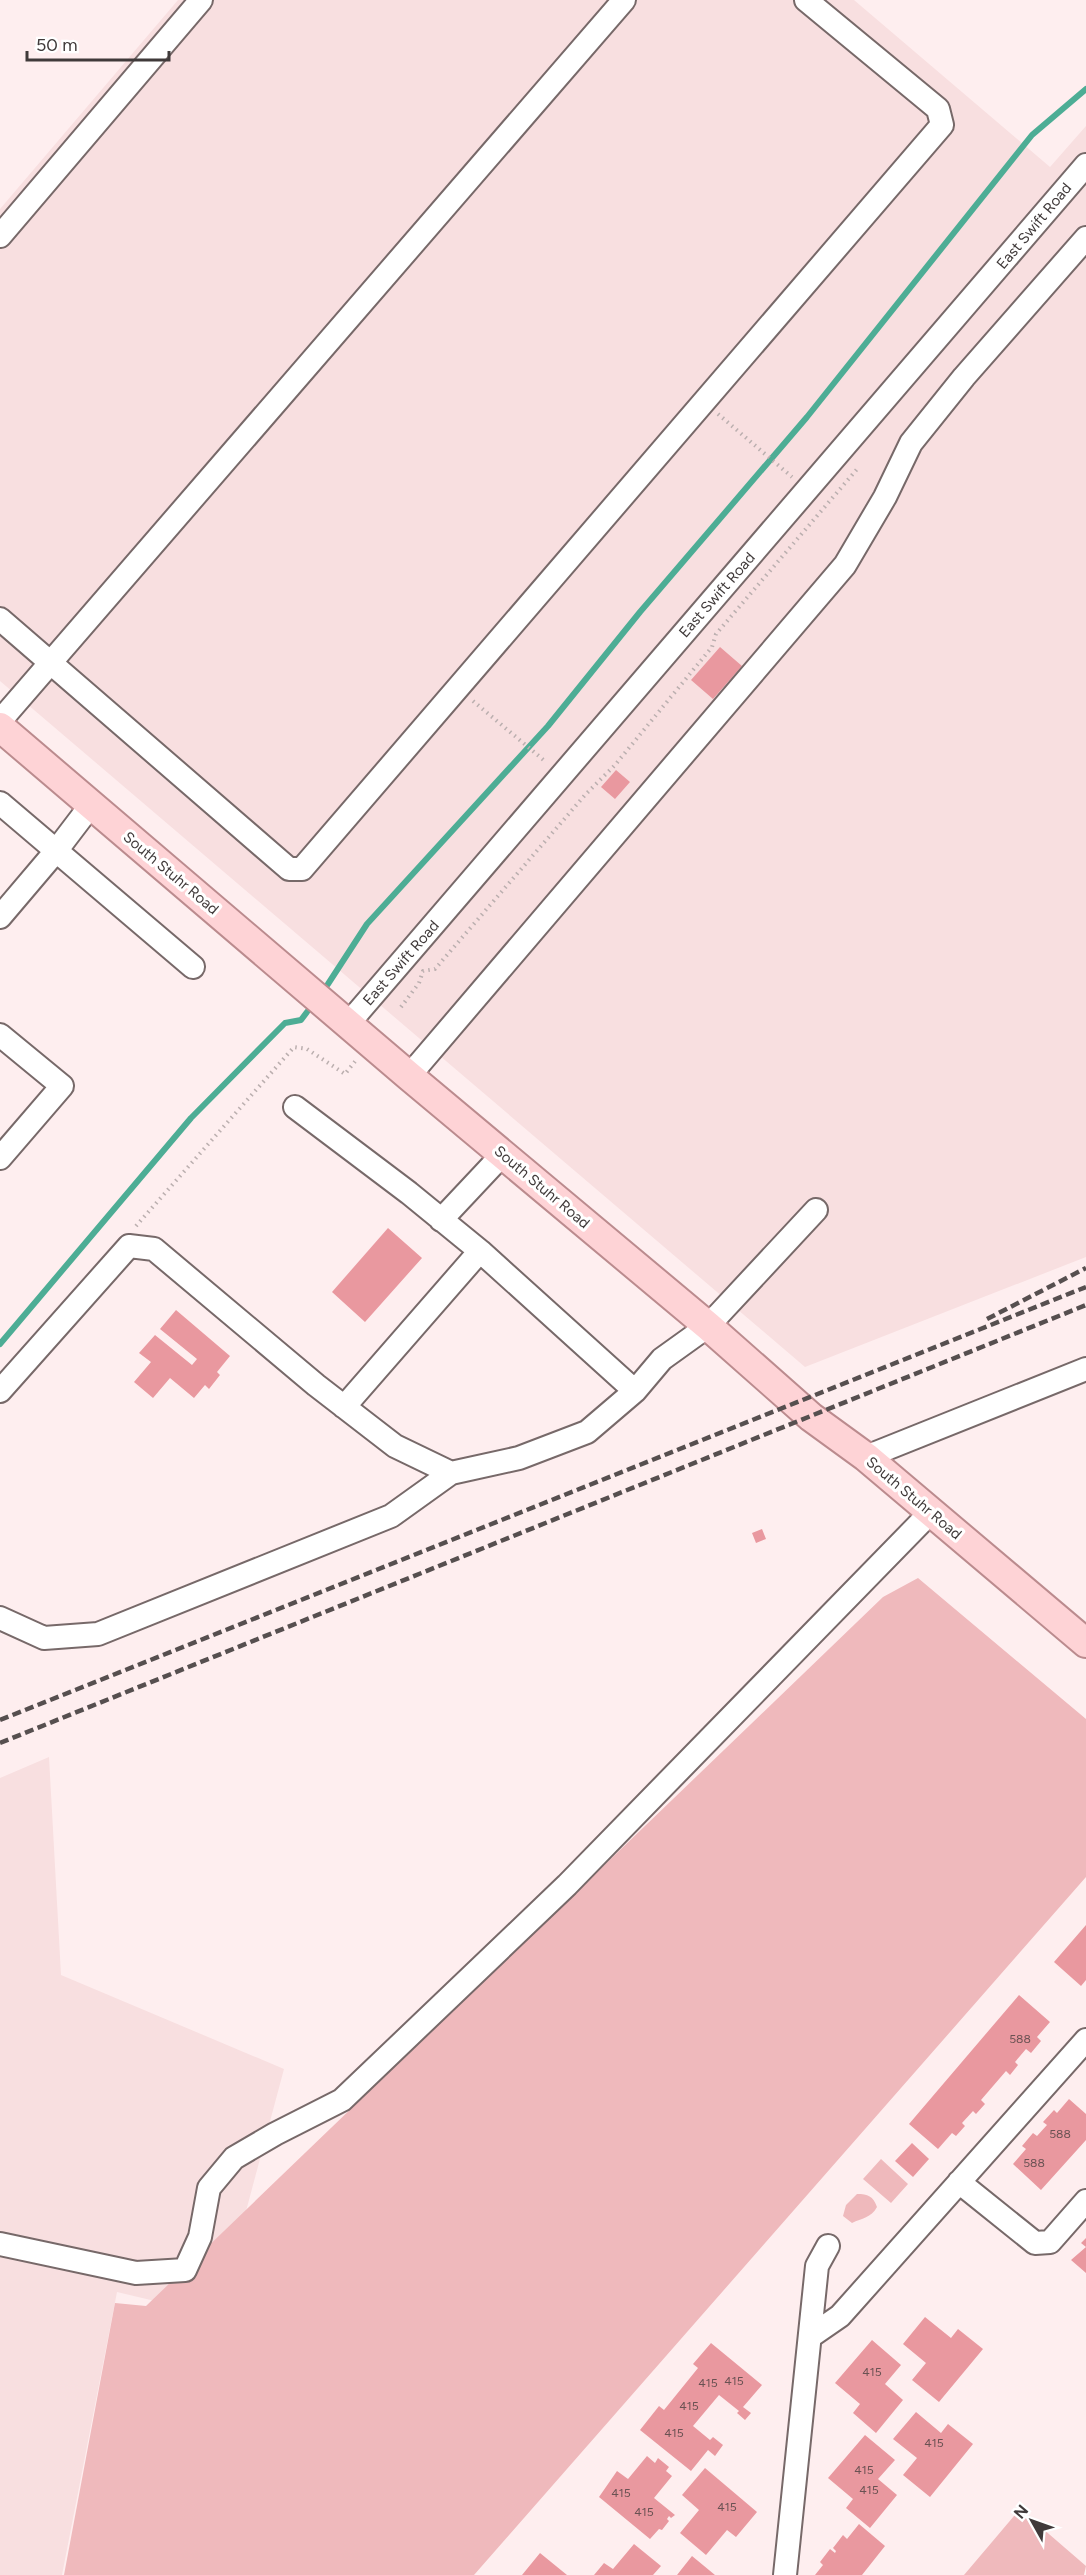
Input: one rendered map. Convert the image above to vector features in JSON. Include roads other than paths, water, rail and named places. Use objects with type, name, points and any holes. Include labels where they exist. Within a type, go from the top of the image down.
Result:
[{"type":"main road","name":"South Stuhr Road","points":[[0,727],[348,1024],[708,1326],[812,1417],[866,1457],[1086,1643]]},
{"type":"street","points":[[0,236],[201,0]]},
{"type":"street","points":[[0,721],[624,0]]},
{"type":"street","points":[[0,619],[289,869],[302,868],[942,125],[938,109],[806,0]]},
{"type":"street","name":"East Swift Road","points":[[348,1024],[1086,165]]},
{"type":"street","points":[[410,1076],[845,565],[885,497],[911,443],[964,377],[1086,238]]},
{"type":"street","points":[[0,803],[193,967]]},
{"type":"street","points":[[2,909],[56,851],[91,805]]},
{"type":"street","points":[[0,1035],[62,1086],[0,1158]]},
{"type":"street","points":[[295,1107],[480,1251],[635,1391]]},
{"type":"street","points":[[441,1220],[502,1154]]},
{"type":"street","points":[[0,1618],[44,1638],[98,1634],[391,1516],[451,1473],[519,1458],[588,1432],[635,1391],[662,1359],[708,1326],[816,1210]]},
{"type":"street","points":[[0,1391],[129,1246],[154,1249],[344,1407],[395,1446],[451,1473]]},
{"type":"street","points":[[344,1407],[480,1251]]},
{"type":"street","points":[[866,1457],[1086,1369]]},
{"type":"street","points":[[0,2244],[136,2273],[185,2270],[200,2237],[209,2188],[234,2158],[342,2100],[567,1885],[931,1512]]},
{"type":"street","points":[[811,2336],[840,2316],[1086,2040]]},
{"type":"street","points":[[959,2182],[1035,2243],[1050,2242],[1086,2200]]},
{"type":"street","points":[[785,2575],[817,2266],[828,2246]]},
{"type":"waterway","points":[[328,984],[367,924],[548,726],[640,612],[807,417],[1032,135],[1086,89]]},
{"type":"waterway","points":[[0,1344],[191,1118],[285,1023],[301,1020],[307,1012]]},
{"type":"railway","points":[[987,1319],[1086,1268]]},
{"type":"railway","points":[[0,1720],[1086,1287]]},
{"type":"railway","points":[[0,1743],[1086,1305]]}]
